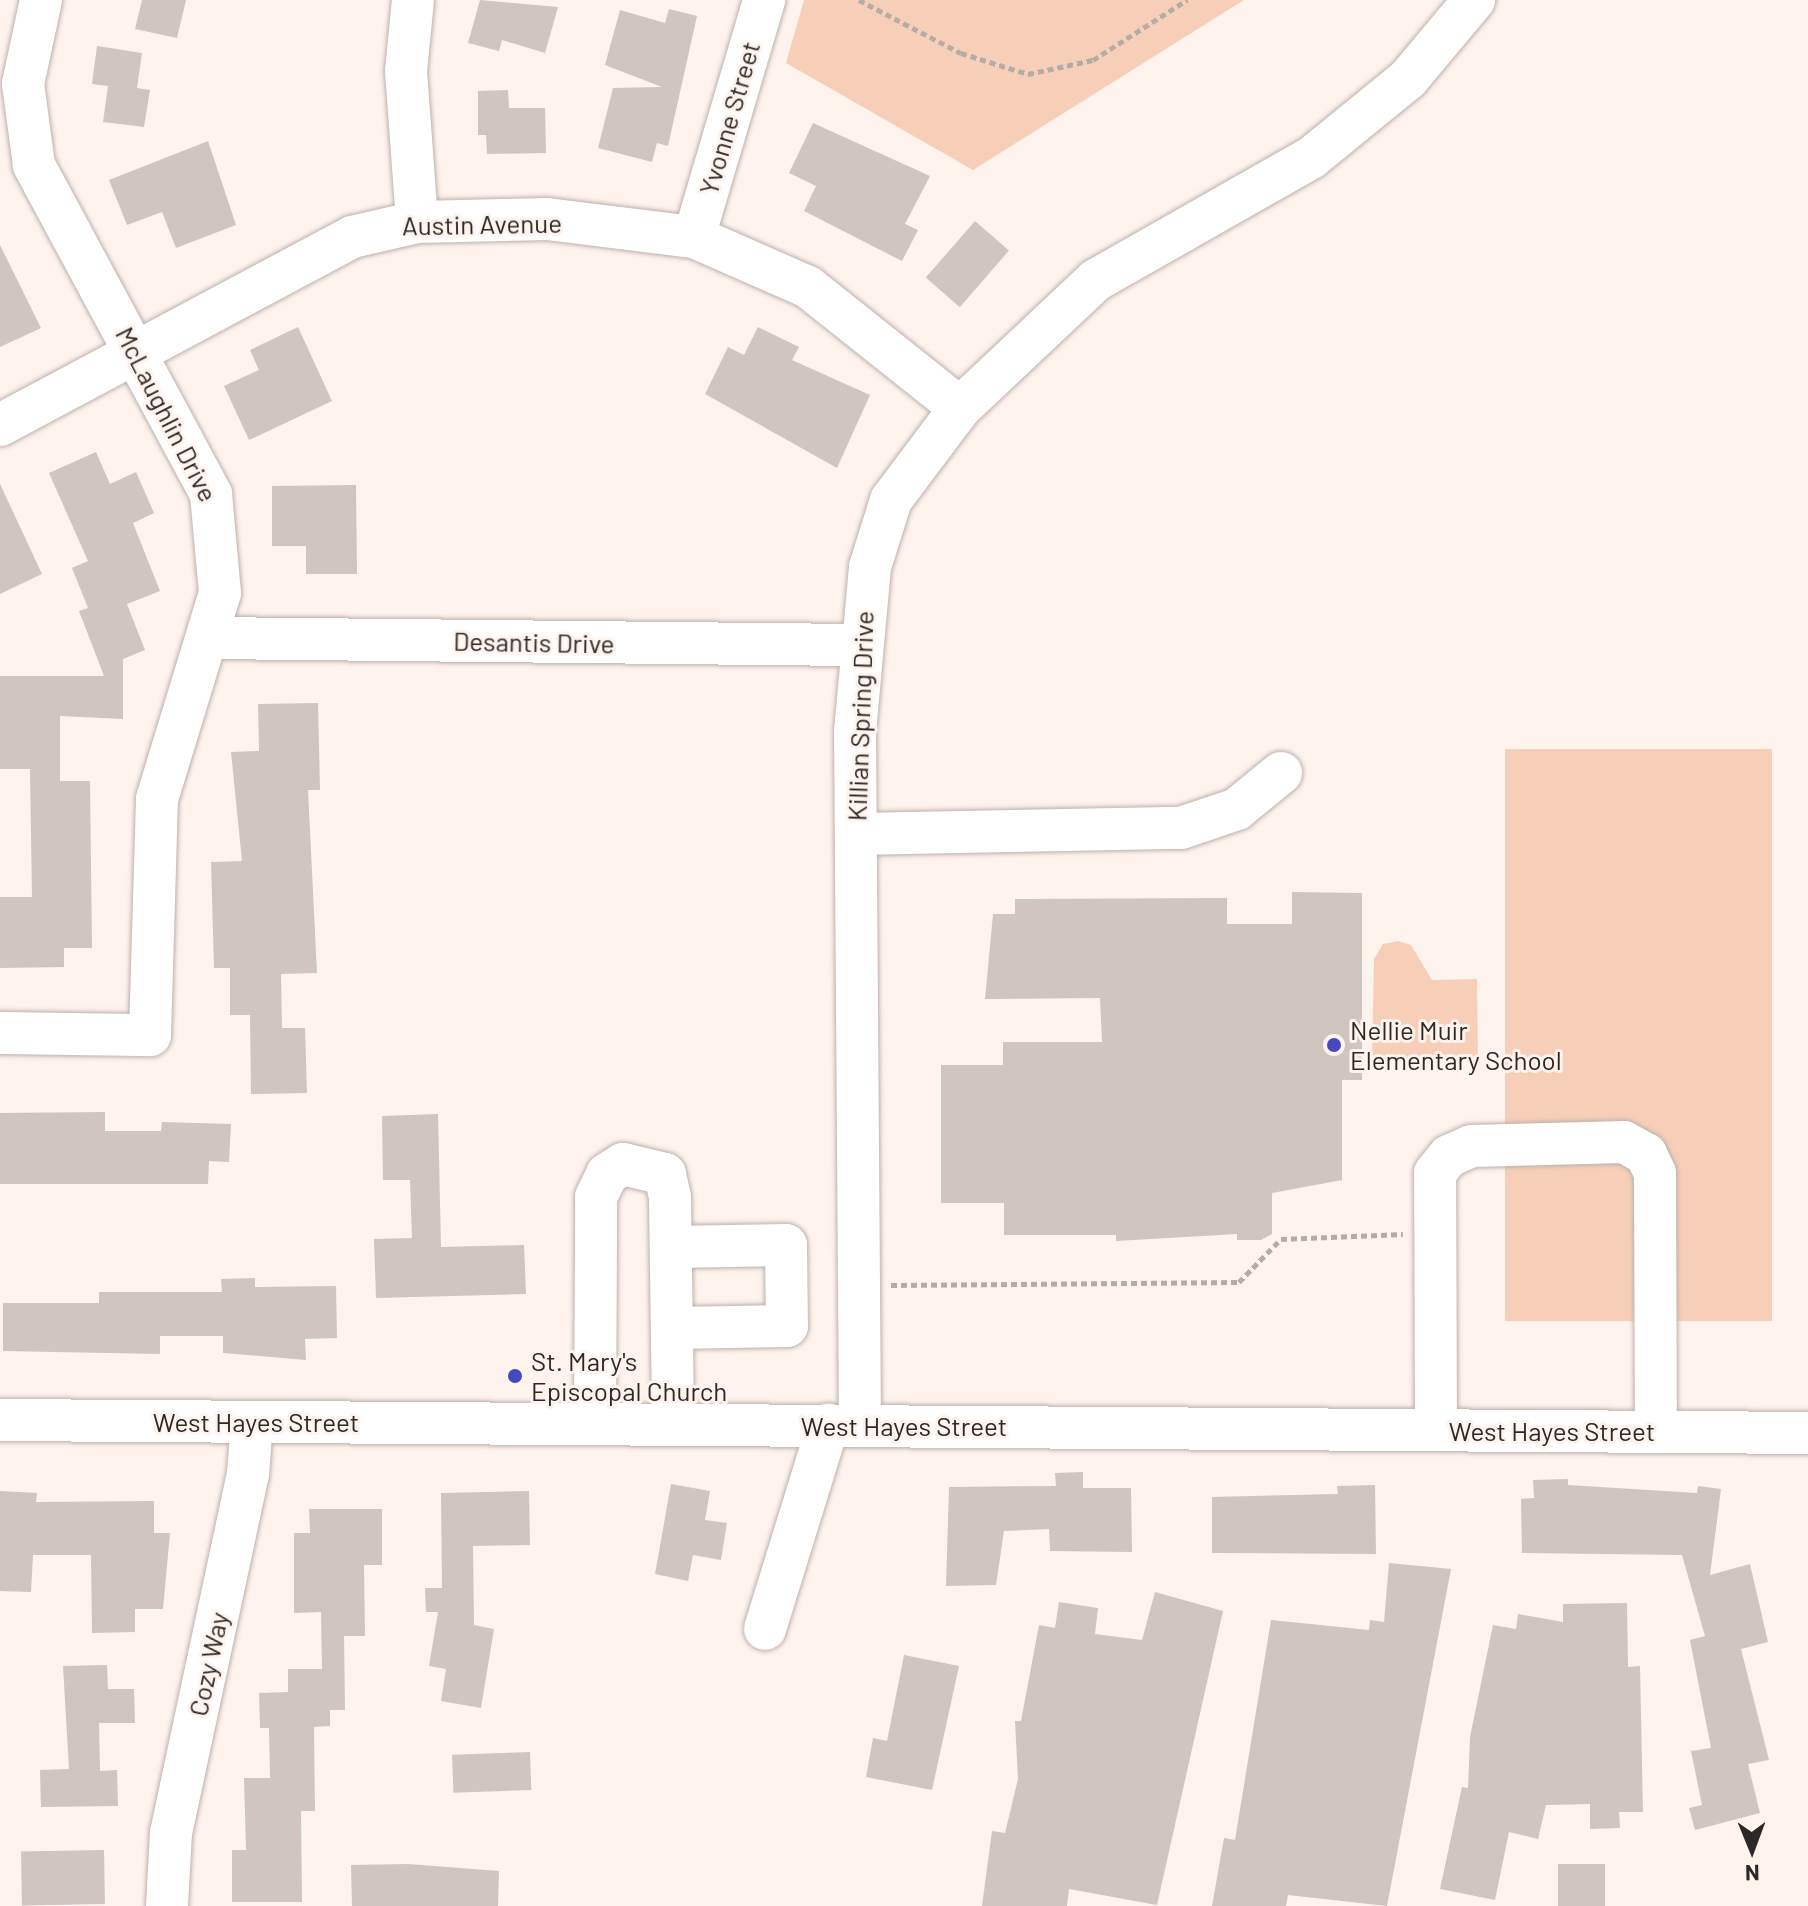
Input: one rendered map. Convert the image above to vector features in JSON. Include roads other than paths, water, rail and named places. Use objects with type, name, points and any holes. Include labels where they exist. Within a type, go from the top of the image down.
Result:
[{"type":"street","name":"McLaughlin Drive","points":[[0,1033],[150,1035],[157,799],[209,638],[220,593],[217,512],[135,351],[47,193],[24,131],[25,64],[41,0]]},
{"type":"street","points":[[413,0],[406,71],[417,222]]},
{"type":"street","name":"Yvonne Street","points":[[694,237],[764,0]]},
{"type":"street","name":"Killian Spring Drive","points":[[765,1629],[844,1426],[859,1286],[856,834],[859,645],[870,567],[891,500],[960,408],[1096,280],[1311,158],[1408,79],[1474,0]]},
{"type":"street","name":"Austin Avenue","points":[[0,425],[352,237],[417,222],[547,219],[694,237],[808,287],[960,408]]},
{"type":"street","name":"Desantis Drive","points":[[209,638],[859,645]]},
{"type":"street","points":[[856,834],[1181,828],[1237,809],[1281,773]]},
{"type":"street","points":[[1436,1430],[1435,1173],[1449,1156],[1471,1146],[1624,1142],[1646,1154],[1655,1173],[1656,1432]]},
{"type":"street","points":[[595,1424],[596,1197],[607,1174],[623,1164],[665,1174],[673,1247],[673,1424]]},
{"type":"street","points":[[673,1247],[786,1245],[787,1313],[787,1326],[674,1328]]},
{"type":"street","name":"West Hayes Street","points":[[0,1420],[1808,1433]]},
{"type":"street","name":"Cozy Way","points":[[167,1906],[171,1833],[248,1475],[252,1422]]},
{"type":"place","name":"Nellie Muir Elementary School","points":[[1334,1045]]},
{"type":"place","name":"St. Mary's Episcopal Church","points":[[515,1376]]}]
